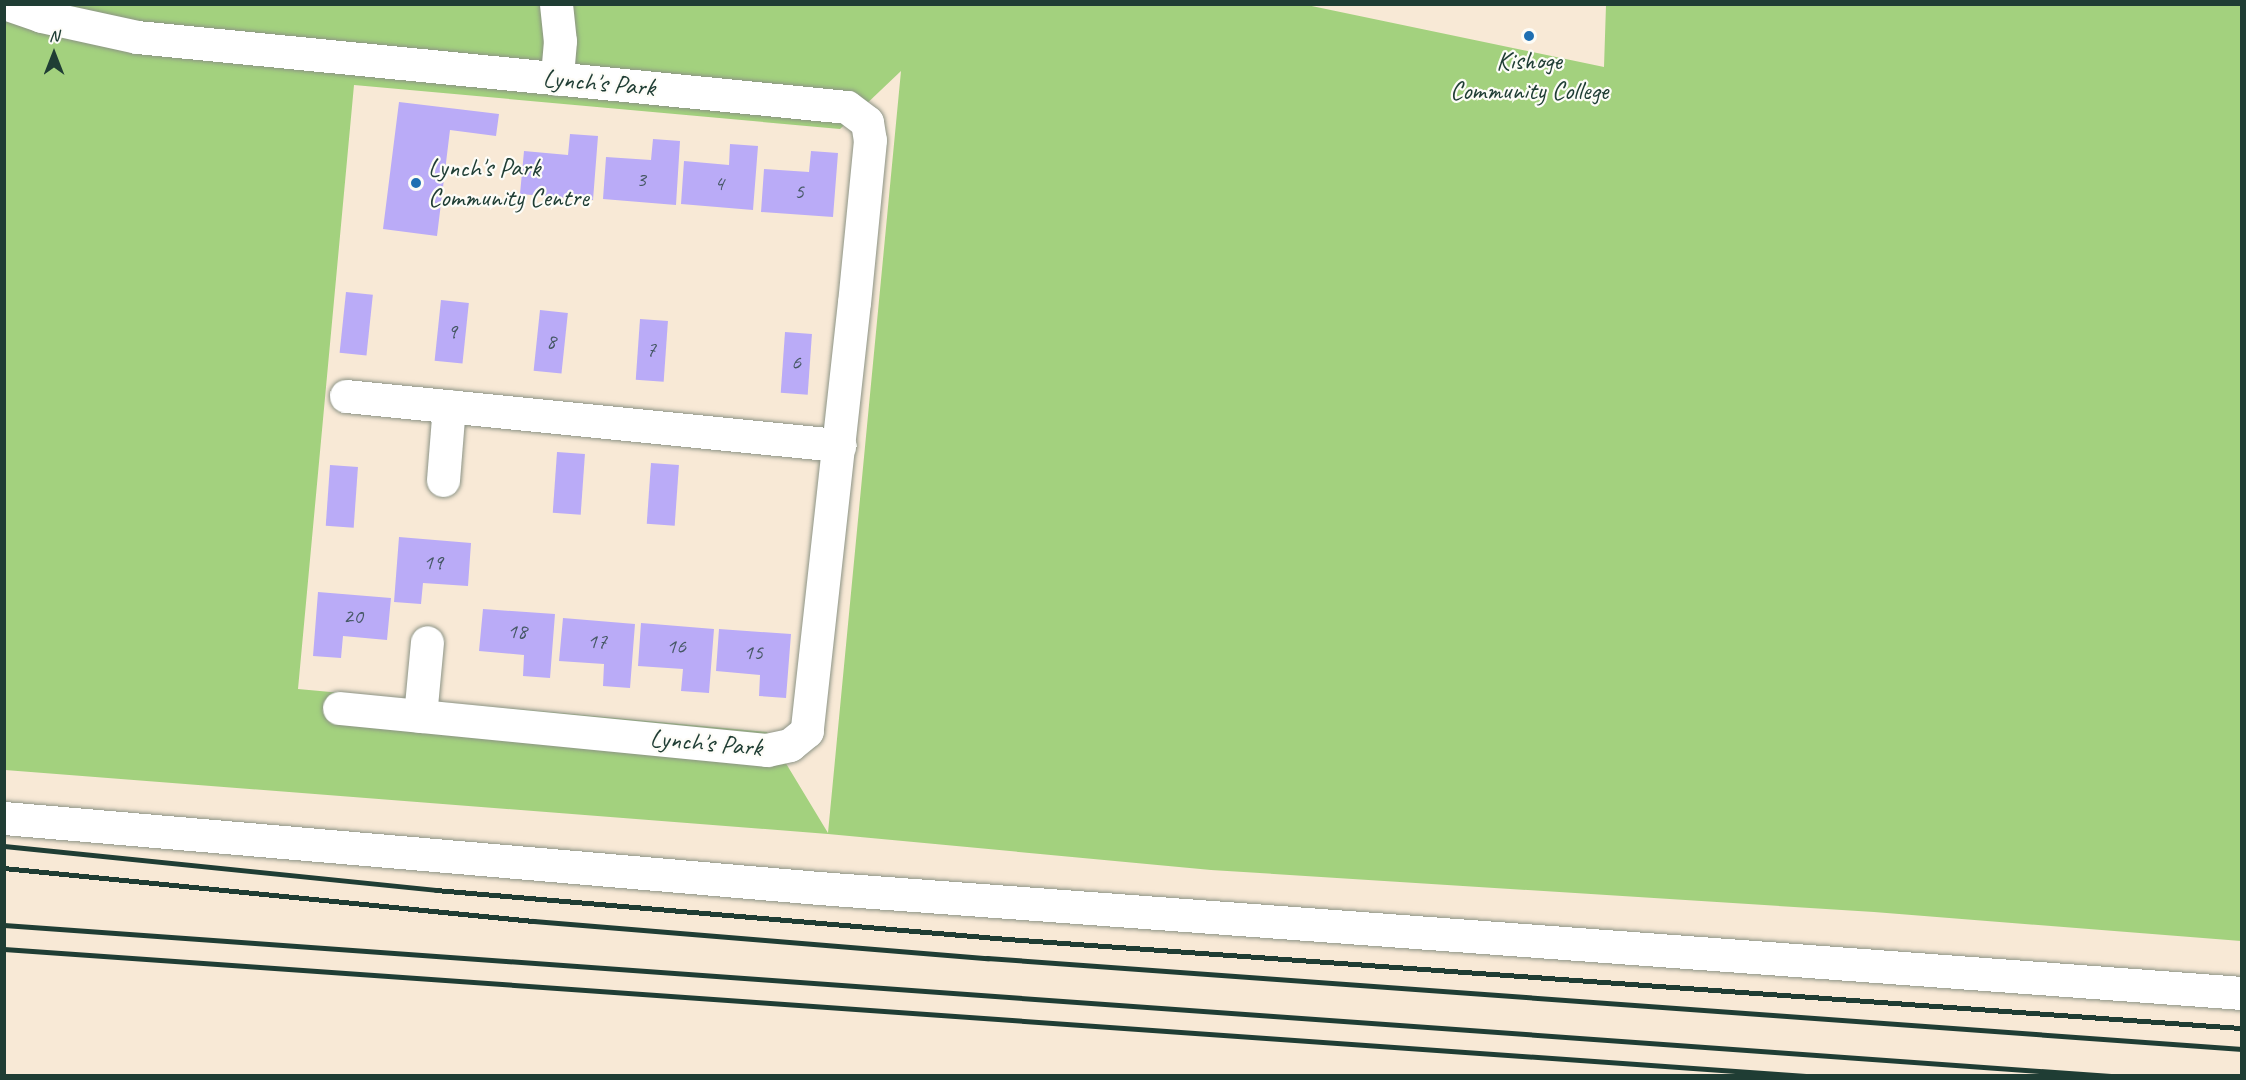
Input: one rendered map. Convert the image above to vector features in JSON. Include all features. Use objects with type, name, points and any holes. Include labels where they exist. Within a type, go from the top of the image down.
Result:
[{"type":"street","name":"Lynch's Park","points":[[7,4],[41,16],[137,38],[847,107],[867,122],[870,140],[840,445],[812,708],[807,731],[790,745],[767,750],[339,708]]},
{"type":"street","points":[[41,16],[77,4]]},
{"type":"street","points":[[556,4],[560,41],[557,79]]},
{"type":"street","points":[[346,396],[840,445]]},
{"type":"street","points":[[443,480],[449,406]]},
{"type":"street","points":[[420,716],[427,642]]},
{"type":"street","points":[[4,818],[819,888],[2241,993]]},
{"type":"green space","points":[[1302,4],[1604,67],[1606,5],[2241,5],[2241,941],[1874,912],[1211,870],[828,834],[5,770],[4,5]],"holes":[[[901,71],[828,833],[767,732],[298,689],[354,85],[840,129]]]},
{"type":"building","name":"Lynch's Park Community Centre","points":[[399,102],[499,114],[496,136],[450,130],[437,236],[383,229]]},
{"type":"building","points":[[570,134],[598,136],[593,200],[520,194],[524,151],[568,155]]},
{"type":"building","points":[[653,139],[680,141],[676,205],[603,199],[606,157],[651,160]]},
{"type":"building","points":[[730,144],[758,146],[753,210],[681,204],[684,161],[729,165]]},
{"type":"building","points":[[811,151],[838,153],[833,217],[761,212],[764,169],[809,172]]},
{"type":"building","points":[[346,292],[373,295],[366,355],[340,353]]},
{"type":"building","points":[[441,300],[469,303],[462,364],[435,361]]},
{"type":"building","points":[[540,310],[568,313],[561,374],[534,371]]},
{"type":"building","points":[[640,319],[668,321],[664,382],[636,380]]},
{"type":"building","points":[[785,332],[812,334],[808,395],[781,393]]},
{"type":"building","points":[[557,452],[585,454],[581,515],[553,513]]},
{"type":"building","points":[[651,463],[679,465],[675,526],[647,524]]},
{"type":"building","points":[[330,465],[358,467],[354,528],[326,526]]},
{"type":"building","points":[[399,537],[471,543],[468,586],[423,583],[421,604],[394,602]]},
{"type":"building","points":[[318,592],[391,598],[387,640],[343,636],[341,658],[313,656]]},
{"type":"building","points":[[483,609],[555,614],[550,678],[523,676],[524,655],[479,651]]},
{"type":"building","points":[[563,618],[635,624],[630,688],[603,686],[604,664],[559,661]]},
{"type":"building","points":[[641,623],[714,629],[709,693],[681,691],[683,669],[638,666]]},
{"type":"building","points":[[719,629],[791,634],[786,698],[759,696],[760,675],[716,671]]},
{"type":"railway","points":[[4,846],[436,890],[1008,939],[2242,1028]]},
{"type":"railway","points":[[4,868],[533,921],[987,958],[2242,1049]]},
{"type":"railway","points":[[4,925],[2111,1076]]},
{"type":"railway","points":[[4,949],[1806,1076]]},
{"type":"place","name":"Kishoge Community College","points":[[1529,36]]},
{"type":"place","name":"Lynch's Park Community Centre","points":[[416,183]]}]
